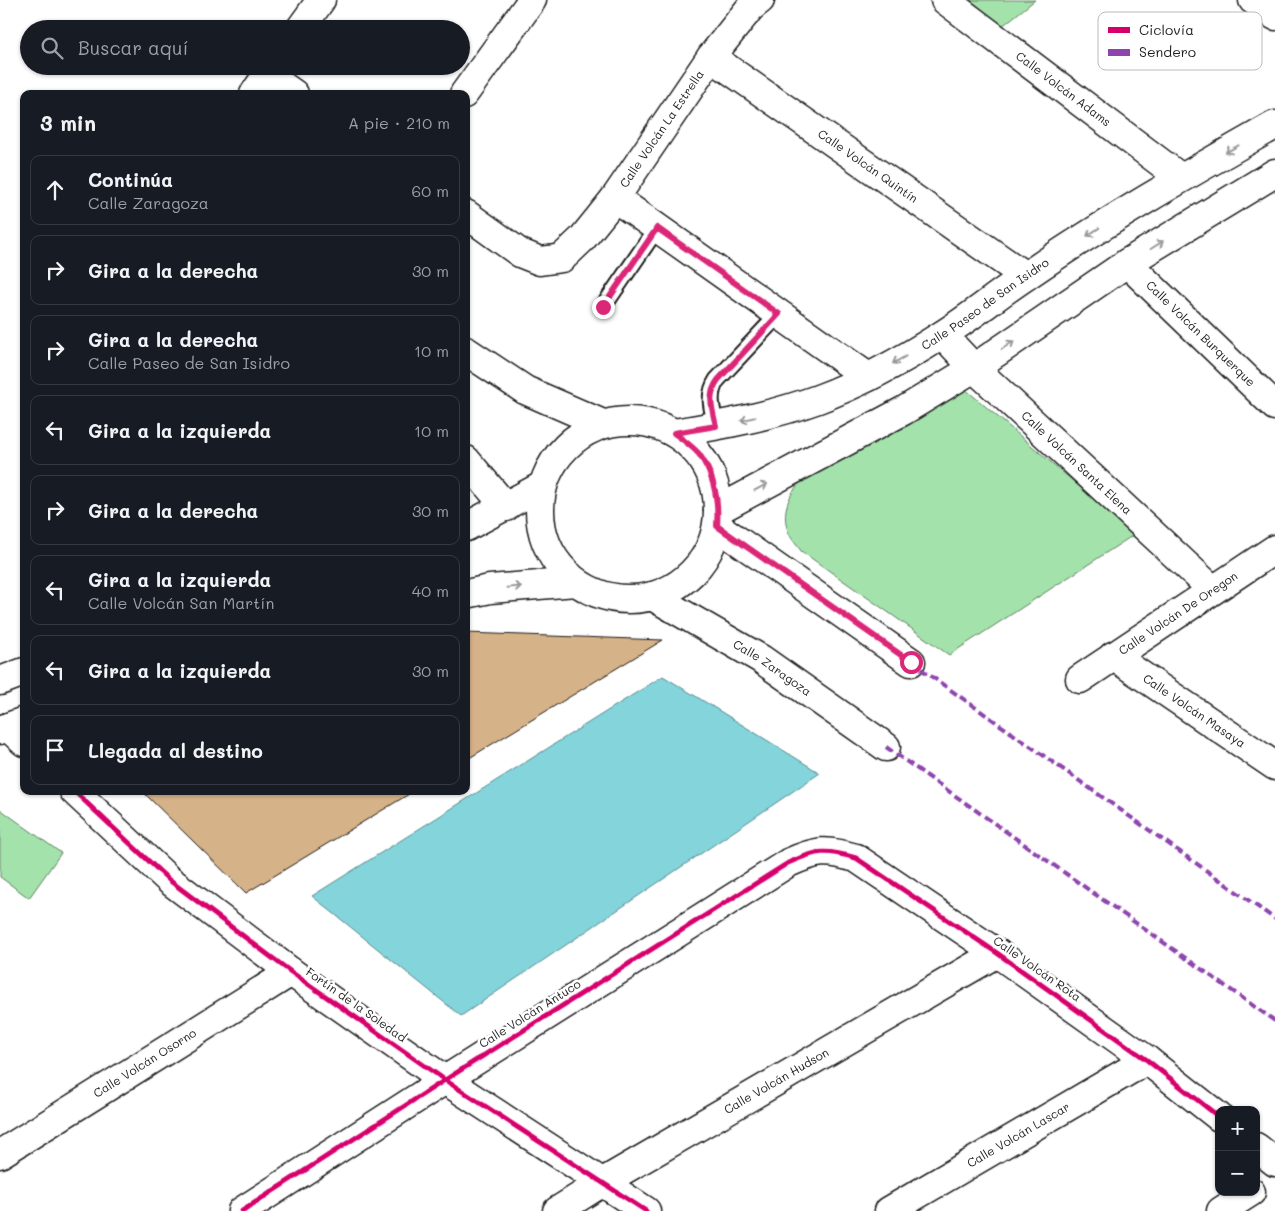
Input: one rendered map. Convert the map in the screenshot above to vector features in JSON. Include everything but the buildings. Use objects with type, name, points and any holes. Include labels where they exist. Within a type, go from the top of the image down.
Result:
[{"type":"street","points":[[306,20],[320,0]]},
{"type":"street","points":[[467,90],[532,0]]},
{"type":"street","name":"Calle Volcán La Estrella","points":[[470,217],[520,253],[540,261],[562,258],[582,239],[615,198],[711,57],[750,8],[760,0]]},
{"type":"street","name":"Calle Volcán Adams","points":[[945,0],[1181,178]]},
{"type":"street","points":[[1253,0],[1275,16]]},
{"type":"street","name":"Calle Volcán Quintín","points":[[711,57],[1025,276]]},
{"type":"street","points":[[265,78],[287,90]]},
{"type":"street","name":"Calle Paseo de San Isidro","points":[[674,433],[759,417],[818,399],[868,377],[943,335],[1025,276],[1181,178],[1275,125]]},
{"type":"street","points":[[718,518],[974,368],[1127,264],[1275,173]]},
{"type":"street","points":[[615,198],[868,377]]},
{"type":"street","name":"Calle Volcán Burquerque","points":[[1127,264],[1275,406]]},
{"type":"street","name":"Calle Volcán Santa Elena","points":[[943,335],[974,368],[1213,590]]},
{"type":"street","points":[[470,354],[525,390],[603,424]]},
{"type":"street","points":[[640,421],[674,433],[698,453],[713,480],[718,518],[705,557],[682,581],[652,596],[612,598],[576,582],[557,563],[544,539],[539,513],[542,486],[555,459],[576,437],[603,424],[640,421]]},
{"type":"street","points":[[470,465],[506,507]]},
{"type":"street","points":[[470,525],[542,486]]},
{"type":"street","points":[[718,518],[911,662]]},
{"type":"street","name":"Calle Volcán De Oregon","points":[[1080,679],[1275,549]]},
{"type":"street","points":[[470,593],[490,589],[576,582]]},
{"type":"street","name":"Calle Zaragoza","points":[[652,596],[761,659],[886,747]]},
{"type":"street","name":"Calle Volcán Masaya","points":[[1112,656],[1275,766]]},
{"type":"street","points":[[0,681],[20,674]]},
{"type":"street","name":"Fortín de la Soledad","points":[[78,795],[169,880],[291,972],[445,1080],[646,1211]]},
{"type":"street","name":"Calle Volcán Rota","points":[[835,851],[856,858],[997,953],[1147,1060],[1215,1114]]},
{"type":"street","name":"Calle Volcán Antuco","points":[[242,1211],[788,863],[810,853],[835,851]]},
{"type":"street","name":"Calle Volcán Hudson","points":[[557,1211],[603,1182],[997,953]]},
{"type":"street","name":"Calle Volcán Osorno","points":[[4,1146],[291,972]]},
{"type":"street","name":"Calle Volcán Lascar","points":[[889,1211],[1147,1060]]},
{"type":"street","points":[[1260,1150],[1275,1162]]},
{"type":"street","points":[[1260,1186],[1275,1177]]},
{"type":"street","points":[[1221,1211],[1245,1196]]},
{"type":"lane","points":[[603,307],[657,228]]},
{"type":"lane","points":[[716,426],[710,400],[711,388],[779,314]]},
{"type":"green space","points":[[963,0],[1035,0],[1001,27]]},
{"type":"green space","points":[[964,388],[1135,534],[949,655],[801,551],[789,534],[785,517],[790,497],[802,480]]},
{"type":"green space","points":[[0,809],[61,853],[29,898],[0,877]]},
{"type":"water","points":[[663,676],[820,773],[461,1016],[312,896]]},
{"type":"marked path","points":[[911,662],[1275,919]]},
{"type":"marked path","points":[[886,747],[1275,1021]]},
{"type":"cycle path","points":[[78,795],[169,880],[291,972],[445,1080],[646,1211]]},
{"type":"cycle path","points":[[242,1211],[788,863],[807,855],[822,852],[837,853],[856,858],[997,953],[1147,1060],[1215,1114]]},
{"type":"route","points":[[603,307],[657,228],[779,314],[711,388],[710,400],[716,426],[674,433],[698,453],[713,480],[718,510],[717,526],[911,662]]}]
